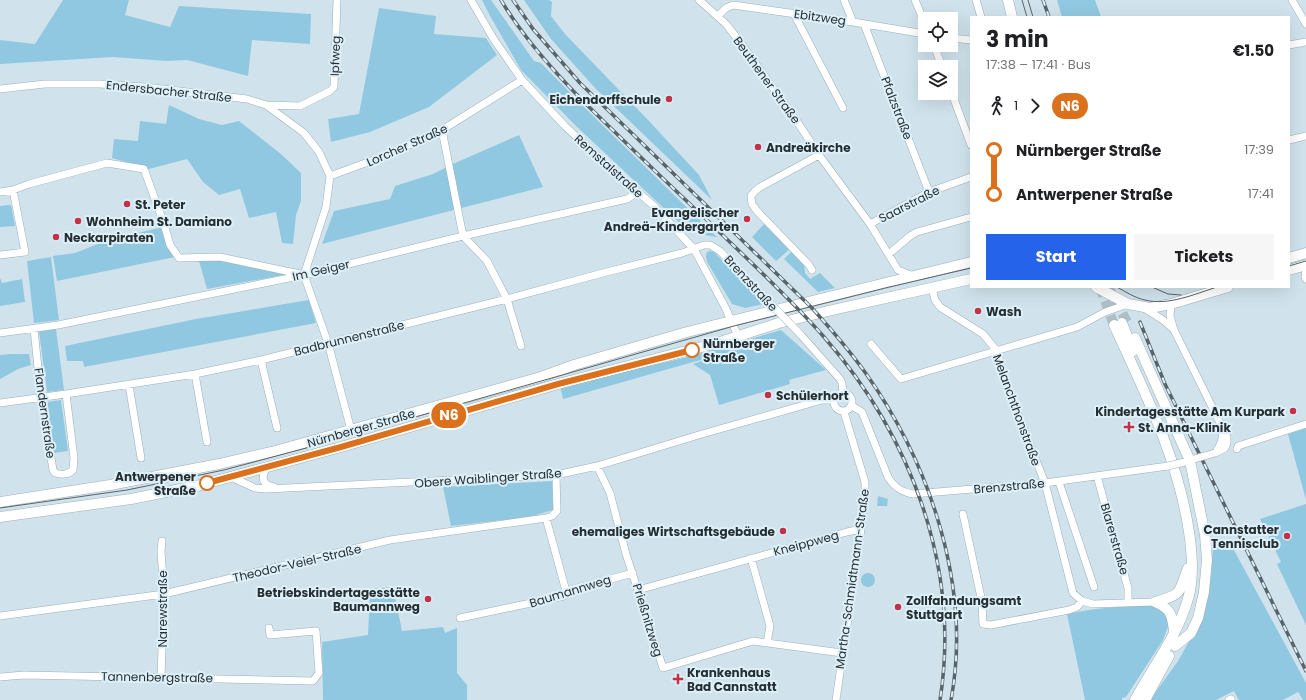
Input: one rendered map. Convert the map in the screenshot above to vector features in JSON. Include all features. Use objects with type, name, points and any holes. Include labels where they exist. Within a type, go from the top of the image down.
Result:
[{"type":"main road","points":[[1008,0],[1012,16]]},
{"type":"main road","points":[[1015,0],[1019,16]]},
{"type":"main road","points":[[1290,258],[1306,253]]},
{"type":"main road","name":"Nürnberger Straße","points":[[0,502],[110,485],[220,464],[280,450],[541,377],[574,365],[687,332],[970,262]]},
{"type":"main road","points":[[1290,270],[1306,265]]},
{"type":"main road","name":"Nürnberger Straße","points":[[0,517],[131,499],[181,490],[266,468],[551,386],[692,350],[779,323],[970,279]]},
{"type":"main road","points":[[1098,288],[1128,304],[1144,308],[1156,308],[1225,288]]},
{"type":"main road","points":[[1121,323],[1190,461],[1205,535],[1206,566],[1204,592],[1198,618],[1191,633],[1175,646]]},
{"type":"main road","points":[[1121,323],[1176,472],[1186,514],[1192,569],[1189,594],[1175,633],[1135,700]]},
{"type":"main road","points":[[1121,323],[1171,442],[1188,495],[1198,560],[1196,588],[1190,612],[1175,646],[1145,700]]},
{"type":"main road","points":[[1155,602],[1171,597],[1180,590],[1191,558]]},
{"type":"main road","points":[[1155,602],[1164,606],[1172,616],[1175,633]]},
{"type":"street","name":"Ipfweg","points":[[266,105],[300,106],[330,91],[334,87],[336,0]]},
{"type":"street","name":"Remstalstraße","points":[[471,0],[492,38],[522,80],[566,126],[613,171],[638,192],[694,249],[726,307],[738,336]]},
{"type":"street","name":"Beuthener Straße","points":[[699,0],[718,16],[743,46],[819,155],[870,224],[895,265],[902,272],[913,276]]},
{"type":"street","points":[[844,0],[854,22]]},
{"type":"street","points":[[915,0],[920,12]]},
{"type":"street","points":[[976,0],[981,16]]},
{"type":"street","points":[[1292,0],[1306,24]]},
{"type":"street","name":"Ebitzweg","points":[[718,16],[726,8],[732,5],[746,3],[794,14],[918,33]]},
{"type":"street","points":[[794,14],[843,108]]},
{"type":"street","name":"Pfalzstraße","points":[[864,24],[929,192]]},
{"type":"street","points":[[958,39],[970,40]]},
{"type":"street","points":[[1290,45],[1306,42]]},
{"type":"street","name":"Lorcher Straße","points":[[330,176],[387,155],[442,130],[522,80]]},
{"type":"street","name":"Endersbacher Straße","points":[[0,89],[45,84],[100,84],[145,87],[247,100],[266,105]]},
{"type":"street","points":[[954,100],[970,143]]},
{"type":"street","points":[[266,105],[304,133],[319,152],[330,176],[326,207],[304,275],[328,343],[351,430]]},
{"type":"street","points":[[442,130],[463,236],[487,262],[507,299],[521,346]]},
{"type":"street","points":[[1290,140],[1306,136]]},
{"type":"street","points":[[812,270],[809,264],[757,211],[752,204],[751,196],[755,190],[819,155]]},
{"type":"street","points":[[0,192],[13,190],[29,184],[107,163],[144,169],[170,245],[179,258],[220,257],[304,275]]},
{"type":"street","name":"Saarstraße","points":[[870,224],[929,192],[970,177]]},
{"type":"street","points":[[0,255],[26,252],[13,190]]},
{"type":"street","name":"Im Geiger","points":[[0,333],[58,325],[304,275],[463,236],[627,199],[638,192]]},
{"type":"street","points":[[889,254],[917,232],[970,217]]},
{"type":"street","name":"Brenzstraße","points":[[694,249],[704,245],[714,246],[732,262],[840,379],[843,393]]},
{"type":"street","name":"Badbrunnenstraße","points":[[0,403],[195,374],[262,360],[507,299],[694,249]]},
{"type":"street","points":[[888,282],[892,277],[895,265]]},
{"type":"street","points":[[1306,269],[1306,279]]},
{"type":"street","name":"Melanchthonstraße","points":[[932,288],[935,300],[940,307],[984,334],[997,351],[1006,385],[1045,483],[1071,588],[1077,598],[1082,601]]},
{"type":"street","points":[[871,344],[901,379],[1077,328],[1100,314],[1128,304]]},
{"type":"street","points":[[1171,304],[1170,316],[1174,330]]},
{"type":"street","points":[[1144,308],[1163,320],[1174,330]]},
{"type":"street","name":"Flandernstraße","points":[[34,328],[42,397],[53,470],[55,473],[66,474],[73,470],[74,458],[66,394]]},
{"type":"street","name":"Brenzstraße","points":[[852,406],[862,412],[892,484],[906,493],[913,494],[1059,482],[1168,466],[1190,461],[1215,453],[1221,442],[1222,429],[1174,330]]},
{"type":"street","points":[[262,360],[277,428]]},
{"type":"street","points":[[195,374],[207,442]]},
{"type":"street","points":[[129,384],[140,458]]},
{"type":"street","points":[[843,393],[848,394],[853,402],[848,411],[844,412],[839,411],[836,408],[834,400],[836,396],[843,393]]},
{"type":"street","name":"Obere Waiblinger Straße","points":[[231,477],[256,488],[276,488],[556,475],[597,466],[822,400],[834,400]]},
{"type":"street","name":"Martha-Schmidtmann-Straße","points":[[836,700],[861,529],[865,491],[865,482],[844,412]]},
{"type":"street","points":[[1237,449],[1238,446],[1306,424]]},
{"type":"street","name":"Prießnitzweg","points":[[597,466],[610,493],[626,554],[663,668],[753,641],[842,653]]},
{"type":"street","points":[[266,468],[263,475],[264,482],[269,486],[276,488]]},
{"type":"street","points":[[556,475],[557,511],[552,516],[546,518],[566,591]]},
{"type":"street","name":"Blarerstraße","points":[[1097,476],[1128,595]]},
{"type":"street","points":[[1059,482],[1094,588]]},
{"type":"street","points":[[963,514],[982,602],[983,624],[991,625],[1069,610],[1078,607],[1082,601],[1093,604],[1128,595],[1155,602]]},
{"type":"street","name":"Theodor-Veiel-Straße","points":[[0,616],[164,594],[390,540],[546,518]]},
{"type":"street","name":"Kneippweg","points":[[638,590],[861,529]]},
{"type":"street","name":"Narewstraße","points":[[161,677],[164,594],[161,551],[162,541]]},
{"type":"street","points":[[752,558],[770,626],[767,643]]},
{"type":"street","name":"Baumannweg","points":[[460,618],[564,596],[566,591],[633,573]]},
{"type":"street","name":"Tannenbergstraße","points":[[0,677],[24,675],[313,681],[319,672],[316,631],[270,635],[269,628]]},
{"type":"shaded area","points":[[63,0],[129,0],[125,15],[170,27],[179,6],[311,14],[310,44],[252,40],[248,76],[187,60],[166,61],[113,57],[0,64],[0,40],[35,44]]},
{"type":"shaded area","points":[[482,0],[491,0],[534,61],[541,63],[717,237],[704,235],[685,228],[576,126],[521,70]]},
{"type":"shaded area","points":[[524,0],[549,0],[552,2],[551,16],[565,34],[699,175],[712,200],[595,88],[551,39]]},
{"type":"shaded area","points":[[1057,0],[1095,0],[1101,16],[1062,16]]},
{"type":"shaded area","points":[[379,8],[436,16],[434,34],[486,38],[497,55],[429,107],[370,132],[331,142],[328,119],[359,114]]},
{"type":"shaded area","points":[[169,105],[199,119],[222,125],[239,121],[281,154],[301,173],[301,201],[296,215],[293,244],[282,243],[276,212],[249,218],[240,189],[219,195],[203,182],[187,159],[149,169],[112,158],[114,139],[138,141],[140,121],[166,124]]},
{"type":"shaded area","points":[[519,135],[543,187],[322,244],[334,211],[390,199],[395,186],[433,174]]},
{"type":"shaded area","points":[[11,205],[15,226],[0,227],[0,206]]},
{"type":"shaded area","points":[[764,224],[790,249],[776,261],[752,237]]},
{"type":"shaded area","points":[[163,227],[175,257],[57,281],[53,256],[75,253],[108,240]]},
{"type":"shaded area","points":[[792,251],[804,263],[805,273],[810,279],[820,273],[835,288],[818,292],[784,259]]},
{"type":"shaded area","points":[[707,252],[714,252],[764,304],[745,308],[732,304],[707,262]]},
{"type":"shaded area","points":[[51,257],[59,320],[34,323],[27,261]]},
{"type":"shaded area","points":[[199,261],[222,261],[289,274],[207,289]]},
{"type":"shaded area","points":[[0,278],[2,283],[22,279],[25,302],[0,306]]},
{"type":"shaded area","points":[[309,300],[316,323],[84,367],[83,361],[67,361],[65,346],[196,319]]},
{"type":"shaded area","points":[[56,329],[64,390],[47,392],[39,331]]},
{"type":"shaded area","points":[[781,330],[826,370],[789,380],[790,384],[719,405],[710,375],[693,364],[725,353],[563,399],[560,386],[688,357]]},
{"type":"shaded area","points":[[29,354],[31,365],[18,369],[0,379],[0,355]]},
{"type":"shaded area","points":[[61,400],[68,451],[54,453],[47,402]]},
{"type":"shaded area","name":"Cannstatter Tennisclub","points":[[1306,428],[1306,500],[1288,434]]},
{"type":"shaded area","points":[[552,481],[553,510],[530,517],[451,526],[443,487]]},
{"type":"shaded area","points":[[878,496],[888,499],[887,506],[877,506]]},
{"type":"shaded area","name":"Cannstatter Tennisclub","points":[[1306,504],[1306,625],[1277,564],[1281,562],[1260,519]]},
{"type":"shaded area","points":[[1229,541],[1306,683],[1306,700],[1303,700],[1298,692],[1283,700],[1239,700],[1234,691],[1216,700],[1151,700],[1178,661],[1200,622],[1208,594],[1213,548]]},
{"type":"shaded area","points":[[868,573],[873,575],[875,580],[873,585],[868,587],[863,585],[861,580],[863,575]]},
{"type":"shaded area","points":[[393,587],[402,631],[443,627],[445,633],[457,628],[457,673],[467,685],[467,700],[323,700],[322,642],[368,635],[370,589]]},
{"type":"shaded area","points":[[1150,605],[1166,610],[1169,624],[1163,640],[1126,697],[1122,698],[1122,700],[1085,700],[1067,614],[1088,610]]},
{"type":"tunnel","points":[[1100,288],[1114,325]]},
{"type":"tunnel","points":[[1109,288],[1127,322]]},
{"type":"tram line","points":[[1022,0],[1027,16]]},
{"type":"tram line","points":[[1028,0],[1033,16]]},
{"type":"tram line","points":[[1290,266],[1306,261]]},
{"type":"tram line","points":[[0,508],[127,490],[224,470],[310,447],[734,326],[970,268]]},
{"type":"tram line","points":[[1119,288],[1141,299],[1154,301],[1172,300],[1191,296],[1214,288]]},
{"type":"tram line","points":[[1154,288],[1168,294],[1181,295]]},
{"type":"railway","points":[[501,0],[530,42],[575,93],[767,278],[824,337],[855,376],[882,417],[904,461],[922,506],[935,553],[943,602],[945,651],[940,700]]},
{"type":"railway","points":[[513,0],[533,29],[580,83],[811,307],[854,357],[890,411],[910,449],[927,489],[941,530],[951,572],[956,615],[956,658],[951,700]]},
{"type":"railway","points":[[1043,0],[1049,16]]},
{"type":"railway","points":[[1140,322],[1165,384],[1306,671]]},
{"type":"bus line","name":"N6","points":[[207,483],[341,447],[558,384],[692,350]]},
{"type":"place","name":"Eichendorffschule","points":[[669,99]]},
{"type":"place","name":"Andreäkirche","points":[[758,147]]},
{"type":"place","name":"St. Peter","points":[[127,204]]},
{"type":"place","name":"Evangelischer Andreä-Kindergarten","points":[[747,219]]},
{"type":"place","name":"Wohnheim St. Damiano","points":[[78,221]]},
{"type":"place","name":"Neckarpiraten","points":[[56,237]]},
{"type":"place","name":"Wash","points":[[978,311]]},
{"type":"place","name":"Nürnberger Straße","points":[[692,350]]},
{"type":"place","name":"Schülerhort","points":[[768,395]]},
{"type":"place","name":"Kindertagesstätte Am Kurpark","points":[[1293,411]]},
{"type":"place","name":"St. Anna-Klinik","points":[[1129,427]]},
{"type":"place","name":"Antwerpener Straße","points":[[207,483]]},
{"type":"place","name":"ehemaliges Wirtschaftsgebäude","points":[[783,531]]},
{"type":"place","name":"Cannstatter Tennisclub","points":[[1287,536]]},
{"type":"place","name":"Betriebskindertagesstätte Baumannweg","points":[[428,599]]},
{"type":"place","name":"Zollfahndungsamt Stuttgart","points":[[898,607]]},
{"type":"place","name":"Krankenhaus Bad Cannstatt","points":[[678,679]]}]
